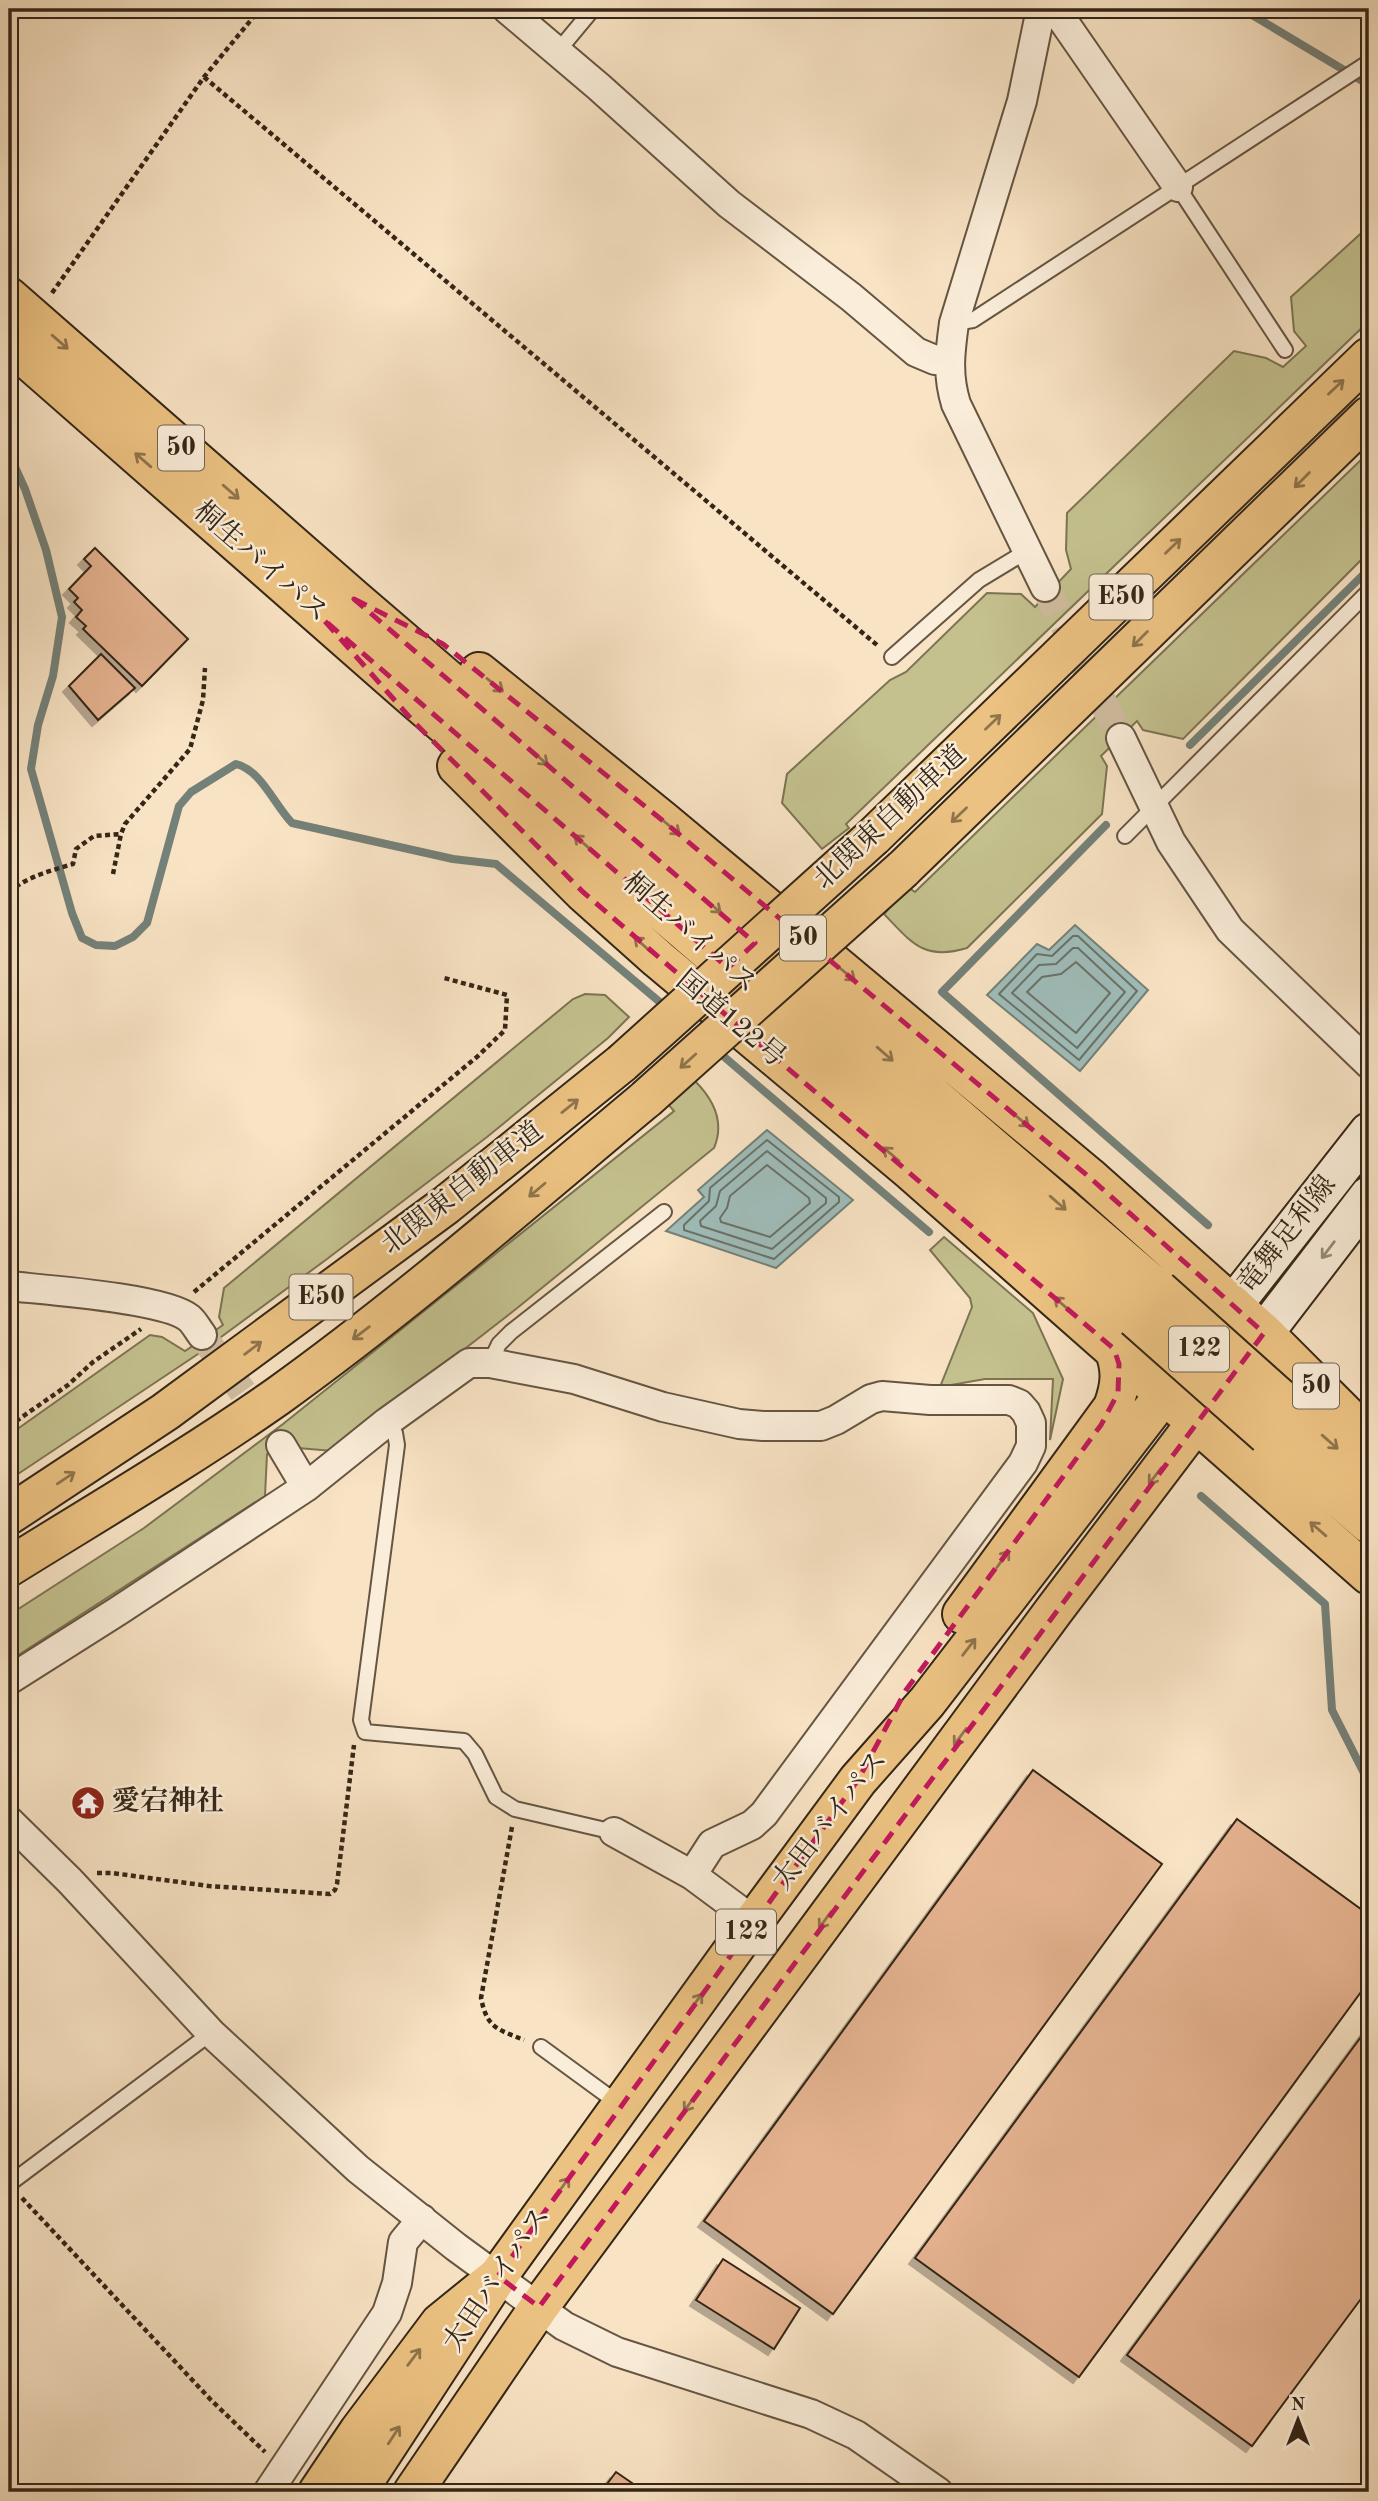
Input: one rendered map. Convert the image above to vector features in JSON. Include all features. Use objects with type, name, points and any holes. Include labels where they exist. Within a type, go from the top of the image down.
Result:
[{"type":"highway","name":"桐生バイパス","points":[[16,319],[338,609],[1147,1304],[1280,1422],[1369,1524]]},
{"type":"highway","name":"北関東自動車道","points":[[9,1515],[177,1404],[446,1205],[622,1063],[873,837],[1369,357]]},
{"type":"highway","name":"北関東自動車道","points":[[9,1567],[279,1395],[421,1287],[646,1099],[903,869],[1369,416]]},
{"type":"highway","name":"50","points":[[338,609],[443,644],[662,820],[1088,1175],[1264,1333],[1369,1438]]},
{"type":"highway","name":"国道122号","points":[[338,609],[412,721],[583,892],[658,959],[912,1172],[1369,1575]]},
{"type":"highway","name":"太田バイパス","points":[[356,2492],[498,2276],[858,1780],[927,1702],[1233,1305]]},
{"type":"highway","name":"太田バイパス","points":[[414,2492],[539,2307],[1195,1421],[1264,1333]]},
{"type":"highway","points":[[858,1780],[906,1690],[1113,1406],[1121,1380],[1114,1349]]},
{"type":"highway","name":"桐生バイパス","points":[[1280,1422],[1369,1476]]},
{"type":"highway","points":[[9,1595],[46,1572],[212,1440]]},
{"type":"highway","points":[[318,2492],[359,2431],[440,2323],[498,2276]]},
{"type":"main road","name":"竜舞足利線","points":[[1233,1305],[1369,1132]]},
{"type":"main road","name":"竜舞足利線","points":[[1264,1333],[1369,1196]]},
{"type":"street","points":[[507,9],[558,51],[729,204],[851,297],[916,352],[935,360],[948,360]]},
{"type":"street","points":[[1041,9],[1022,101],[954,323],[948,360],[956,404],[1045,587]]},
{"type":"street","points":[[1055,9],[1178,187]]},
{"type":"street","points":[[1121,738],[1171,842],[1230,930],[1369,1064]]},
{"type":"street","points":[[9,1286],[135,1301],[171,1309],[190,1318],[202,1335]]},
{"type":"street","points":[[9,1680],[306,1487],[387,1422],[470,1363],[490,1363],[574,1378],[663,1407],[739,1424],[821,1426],[871,1399],[882,1396],[930,1400],[1009,1400],[1018,1404],[1031,1423],[1031,1446],[1023,1463],[764,1814],[752,1825],[712,1843],[692,1875]]},
{"type":"street","points":[[281,1445],[306,1487]]},
{"type":"street","points":[[9,1821],[70,1881],[211,2033],[358,2169],[564,2326],[617,2352],[811,2414],[856,2435],[938,2492]]},
{"type":"street","points":[[614,1832],[692,1875],[754,1921]]},
{"type":"street","points":[[276,2481],[387,2313],[397,2283],[403,2242],[422,2220]]},
{"type":"lane","points":[[558,51],[593,9]]},
{"type":"lane","points":[[954,323],[972,320],[1369,62]]},
{"type":"lane","points":[[1178,187],[1285,350]]},
{"type":"lane","points":[[892,657],[979,580],[1027,551]]},
{"type":"lane","points":[[1125,836],[1369,591]]},
{"type":"lane","points":[[490,1363],[499,1344],[511,1332],[664,1212]]},
{"type":"lane","points":[[387,1422],[395,1433],[397,1445],[361,1720],[365,1732],[464,1741],[475,1754],[496,1797],[515,1809],[614,1832]]},
{"type":"lane","points":[[9,2184],[211,2033]]},
{"type":"lane","points":[[541,2047],[621,2106]]},
{"type":"path","points":[[16,319],[48,299],[204,77],[260,9]]},
{"type":"path","points":[[204,77],[892,657]]},
{"type":"path","points":[[113,874],[121,834],[132,814],[190,749],[203,700],[205,668]]},
{"type":"path","points":[[9,892],[19,884],[73,864],[76,849],[94,836],[121,834]]},
{"type":"path","points":[[9,1426],[219,1272],[478,1056],[505,1030],[507,995],[444,978]]},
{"type":"path","points":[[70,1881],[98,1873],[112,1873],[209,1886],[330,1894],[337,1884],[353,1746],[365,1732]]},
{"type":"path","points":[[515,1809],[481,1998],[485,2018],[500,2030],[541,2047]]},
{"type":"path","points":[[9,2184],[211,2400],[276,2481]]},
{"type":"highlighted area","points":[[354,599],[443,644],[662,820],[1088,1176],[1264,1333],[539,2307],[498,2276],[858,1780],[906,1690],[1101,1425],[1118,1393],[1119,1364],[1114,1349],[583,892],[413,721],[323,619],[728,968],[755,943]]},
{"type":"shaded area","points":[[1369,226],[1369,321],[846,824],[849,828],[822,849],[782,803],[787,774],[890,680],[906,672],[987,593],[1021,594],[1035,607],[1071,569],[1066,550],[1067,513],[1234,351],[1266,358],[1283,367],[1306,346],[1294,331],[1291,297]]},
{"type":"shaded area","points":[[1369,452],[1369,491],[1364,495],[1368,503],[1369,552],[1183,739],[1143,730],[1137,721],[1101,756],[1107,766],[1102,814],[967,948],[929,951],[911,941],[884,914],[908,887],[915,892]]},
{"type":"shaded area","points":[[585,994],[605,995],[629,1017],[608,1038],[487,1137],[327,1259],[198,1354],[9,1480],[9,1435],[150,1335],[162,1337],[185,1351],[223,1325],[219,1317],[224,1288],[573,999]]},
{"type":"shaded area","points":[[695,1081],[708,1096],[716,1112],[718,1129],[714,1148],[516,1309],[333,1451],[298,1448],[290,1437],[267,1454],[265,1496],[9,1661],[9,1615],[144,1528],[283,1424],[674,1111],[667,1103]]},
{"type":"shaded area","points":[[944,1237],[1033,1313],[1063,1379],[1050,1440],[1053,1379],[985,1379],[940,1387],[972,1307],[970,1298],[930,1250]]},
{"type":"water","points":[[1075,925],[1148,990],[1080,1071],[987,995],[1037,944],[1049,950]]},
{"type":"water","points":[[767,1130],[853,1200],[776,1268],[666,1231],[704,1197],[698,1190]]},
{"type":"building","points":[[95,548],[188,639],[142,686],[83,629],[86,626],[76,617],[82,610],[74,602],[78,598],[69,589],[91,566],[84,559]]},
{"type":"building","points":[[101,654],[135,688],[98,720],[69,686]]},
{"type":"building","points":[[1033,1770],[1162,1864],[833,2314],[704,2221]]},
{"type":"building","points":[[1237,1819],[1369,1915],[1369,1981],[1079,2377],[915,2258]]},
{"type":"building","points":[[1369,2026],[1369,2288],[1252,2446],[1127,2355]]},
{"type":"building","points":[[723,2259],[800,2308],[774,2349],[696,2300]]},
{"type":"building","points":[[616,2472],[645,2492],[601,2492]]},
{"type":"waterway","points":[[1242,9],[1369,85]]},
{"type":"waterway","points":[[9,454],[25,489],[46,550],[62,617],[53,676],[38,725],[31,769],[72,913],[82,938],[96,945],[115,946],[133,937],[147,923],[179,806],[191,792],[236,764],[260,780],[292,823],[453,859],[496,864],[668,1009]]},
{"type":"waterway","points":[[1190,745],[1369,569]]},
{"type":"waterway","points":[[1106,825],[942,992],[1208,1225]]},
{"type":"waterway","points":[[715,1049],[929,1232]]},
{"type":"waterway","points":[[1201,1496],[1325,1604],[1332,1710],[1369,1783]]},
{"type":"tunnel","points":[[1045,587],[1121,738]]},
{"type":"tunnel","points":[[202,1335],[281,1445]]},
{"type":"place","name":"愛宕神社","points":[[88,1803]]}]
